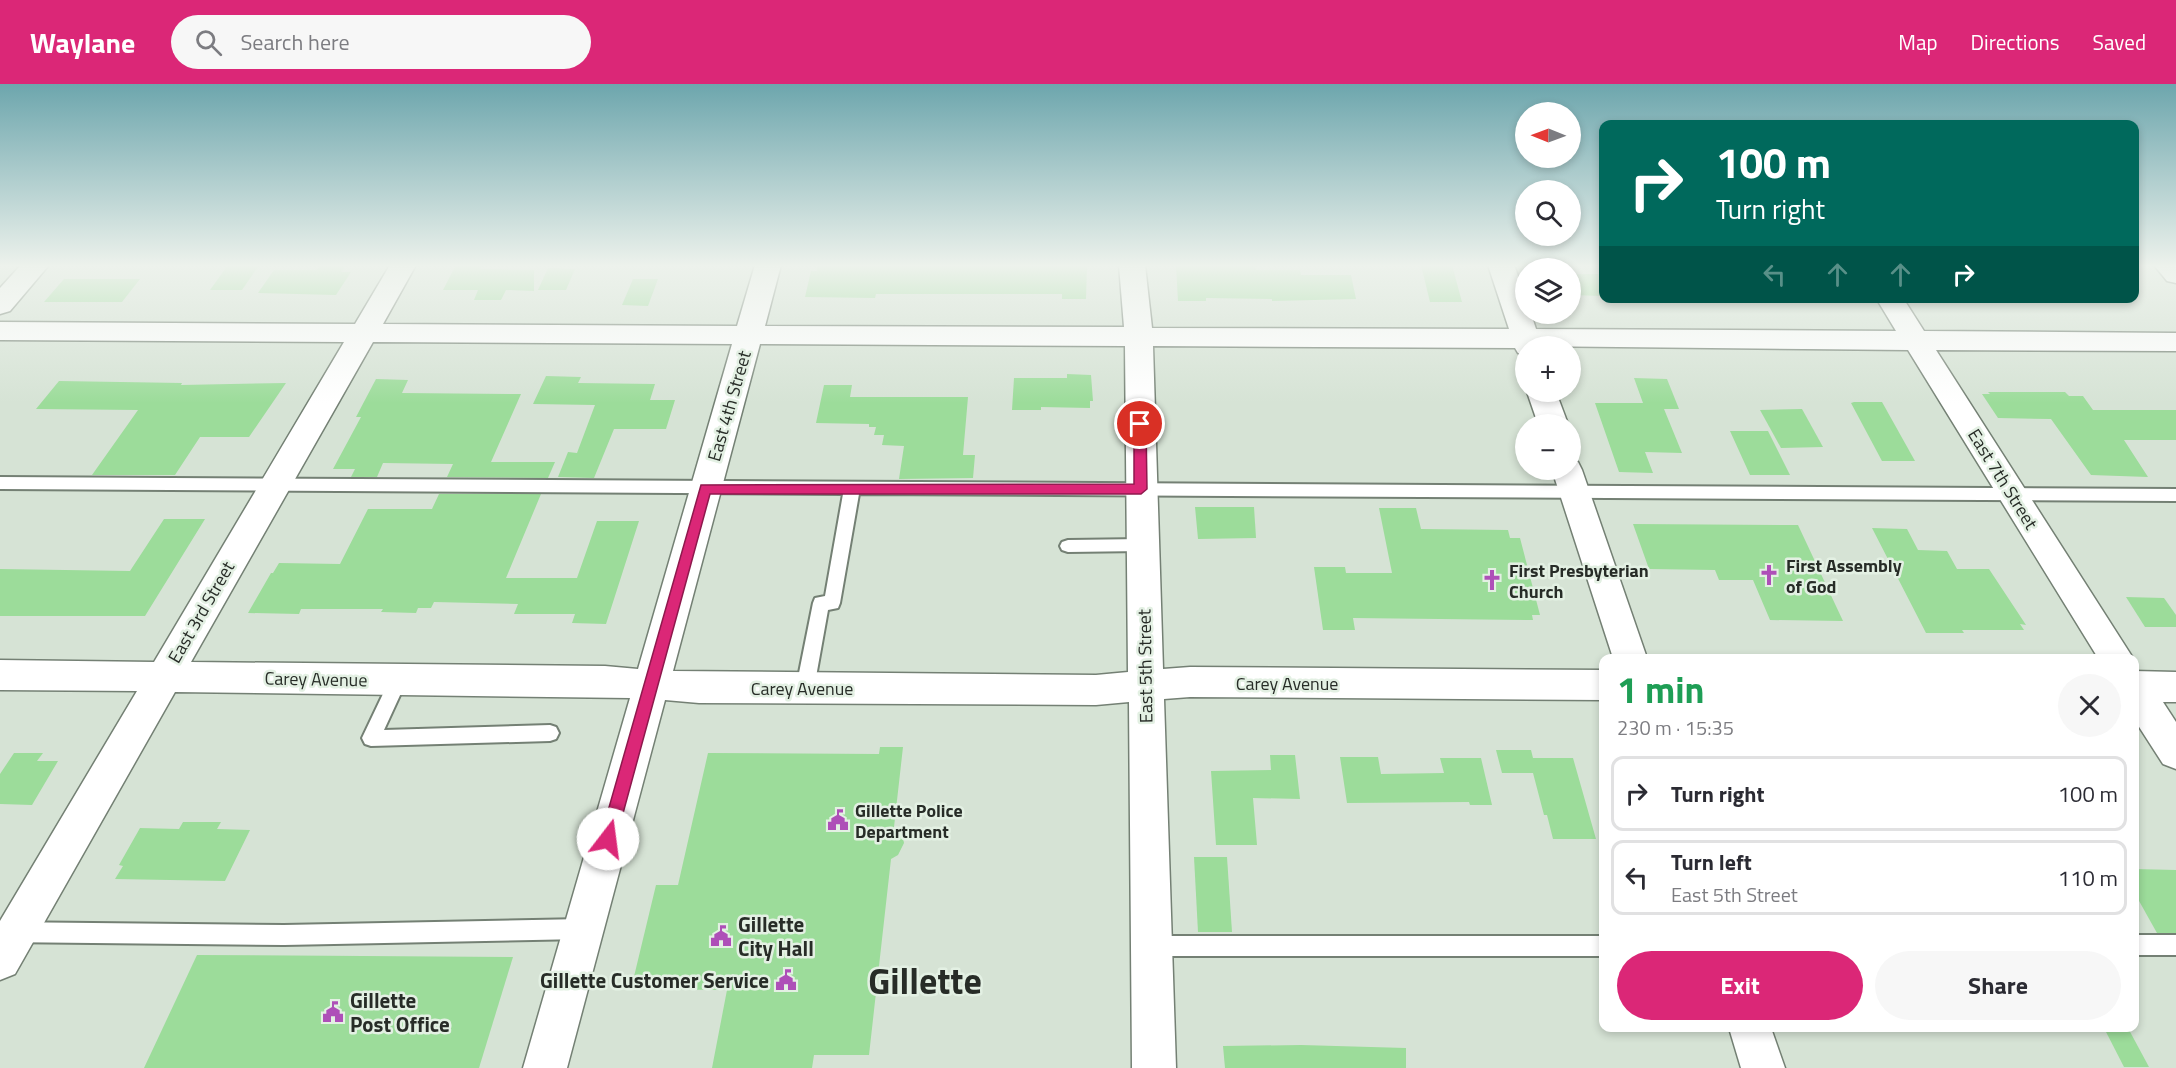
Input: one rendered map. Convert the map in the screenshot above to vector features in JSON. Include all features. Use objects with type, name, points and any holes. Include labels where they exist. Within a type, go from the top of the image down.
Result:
[{"type":"street","name":"East 3rd Street","points":[[5,942],[377,311]]},
{"type":"street","name":"East 4th Street","points":[[544,1068],[756,311]]},
{"type":"street","name":"East 5th Street","points":[[1136,311],[1139,337],[1154,1068]]},
{"type":"street","points":[[1516,311],[1524,336]]},
{"type":"street","name":"East 7th Street","points":[[1897,311],[2113,654]]},
{"type":"street","points":[[0,331],[1139,337],[1515,343]]},
{"type":"street","points":[[1581,343],[1915,340],[2176,342]]},
{"type":"street","points":[[1571,480],[1629,654]]},
{"type":"street","name":"Carey Avenue","points":[[0,675],[605,681],[699,688],[1096,690],[1190,682],[1599,685]]},
{"type":"street","points":[[2139,687],[2176,687]]},
{"type":"street","points":[[2139,695],[2176,753]]},
{"type":"street","points":[[1751,1032],[1763,1068]]},
{"type":"lane","points":[[0,483],[705,489],[1141,489],[1571,480],[2012,493],[2176,495]]},
{"type":"lane","points":[[805,688],[821,603],[832,603],[852,489]]},
{"type":"lane","points":[[1068,546],[1143,545]]},
{"type":"lane","points":[[398,680],[371,738],[550,733]]},
{"type":"lane","points":[[5,942],[583,928]]},
{"type":"lane","points":[[2139,945],[2176,945]]},
{"type":"lane","points":[[1151,946],[1599,946]]},
{"type":"building","points":[[1067,374],[1091,375],[1093,401],[1090,401],[1090,408],[1041,407],[1041,410],[1012,410],[1014,378],[1067,378]]},
{"type":"building","points":[[546,376],[581,377],[578,383],[655,384],[650,400],[675,400],[666,429],[614,429],[594,478],[558,477],[568,452],[577,453],[595,405],[533,404]]},
{"type":"building","points":[[1634,378],[1667,379],[1679,409],[1664,409],[1682,453],[1645,452],[1653,473],[1619,472],[1595,403],[1643,403]]},
{"type":"building","points":[[376,379],[408,380],[402,393],[521,394],[491,462],[555,462],[548,478],[447,477],[453,464],[383,463],[377,477],[351,477],[355,469],[333,469],[361,417],[356,417]]},
{"type":"building","points":[[59,381],[182,383],[181,385],[286,383],[249,437],[200,437],[175,475],[92,475],[138,410],[36,409]]},
{"type":"building","points":[[824,385],[852,385],[850,397],[968,397],[963,455],[975,455],[973,478],[899,479],[904,446],[882,445],[884,435],[874,435],[876,427],[869,427],[869,424],[816,423]]},
{"type":"building","points":[[1988,392],[2065,392],[2069,396],[2083,396],[2093,410],[2176,410],[2176,440],[2124,440],[2148,477],[2091,475],[2051,419],[1998,418],[1982,394],[1990,394]]},
{"type":"building","points":[[1882,402],[1915,461],[1882,461],[1851,403]]},
{"type":"building","points":[[1802,409],[1823,447],[1781,448],[1760,410]]},
{"type":"building","points":[[1730,431],[1768,431],[1790,475],[1750,475]]},
{"type":"building","points":[[439,494],[541,494],[506,578],[577,578],[597,521],[639,521],[606,624],[572,623],[575,614],[514,614],[518,604],[434,602],[431,608],[418,608],[416,613],[381,612],[383,609],[301,609],[299,614],[248,613],[279,563],[340,564],[368,509],[432,509]]},
{"type":"building","points":[[1195,507],[1254,507],[1256,538],[1198,539]]},
{"type":"building","points":[[1379,508],[1416,508],[1421,529],[1508,530],[1510,538],[1520,538],[1540,615],[1532,615],[1533,620],[1353,618],[1355,630],[1323,630],[1314,567],[1345,567],[1346,573],[1392,573]]},
{"type":"building","points":[[164,519],[205,519],[145,616],[0,616],[0,569],[130,571]]},
{"type":"building","name":"First Assembly of God","points":[[1633,524],[1798,525],[1843,621],[1770,620],[1753,580],[1719,580],[1715,570],[1649,569]]},
{"type":"building","points":[[1872,528],[1907,529],[1918,550],[1947,551],[1957,569],[1989,569],[2026,625],[2020,624],[2024,630],[1962,630],[1964,633],[1926,633]]},
{"type":"building","points":[[2126,597],[2164,598],[2176,615],[2176,627],[2145,627]]},
{"type":"building","points":[[880,747],[903,747],[894,827],[902,833],[904,843],[898,855],[891,859],[869,1055],[814,1055],[812,1068],[712,1068],[727,990],[631,989],[656,885],[678,885],[708,753],[879,754]]},
{"type":"building","points":[[1496,750],[1531,750],[1533,758],[1573,758],[1596,839],[1553,839],[1533,773],[1502,773]]},
{"type":"building","points":[[14,753],[43,753],[37,761],[58,761],[32,805],[0,804],[0,774]]},
{"type":"building","points":[[1270,755],[1295,755],[1300,799],[1253,798],[1257,845],[1216,845],[1211,771],[1271,770]]},
{"type":"building","points":[[1340,757],[1378,757],[1381,774],[1444,773],[1440,758],[1481,758],[1492,805],[1470,805],[1469,802],[1347,803]]},
{"type":"building","points":[[183,822],[221,822],[217,829],[250,830],[225,881],[115,879],[123,866],[119,865],[140,828],[179,829]]},
{"type":"building","points":[[1194,857],[1227,857],[1232,932],[1198,932]]},
{"type":"building","points":[[2139,869],[2176,870],[2176,933],[2157,933],[2139,901]]},
{"type":"building","name":"Gillette Post Office","points":[[197,955],[513,957],[479,1068],[144,1068]]},
{"type":"building","points":[[2106,1032],[2130,1032],[2149,1067],[2124,1067]]},
{"type":"building","points":[[1301,1045],[1406,1048],[1406,1068],[1225,1068],[1223,1046]]},
{"type":"place","name":"First Assembly of God","points":[[1769,575]]},
{"type":"place","name":"First Presbyterian Church","points":[[1492,580]]},
{"type":"place","name":"Gillette Police Department","points":[[838,820]]},
{"type":"place","name":"Gillette City Hall","points":[[721,936]]},
{"type":"place","name":"Gillette Customer Service","points":[[786,980]]},
{"type":"place","name":"Gillette Post Office","points":[[333,1012]]},
{"type":"district","name":"Gillette","points":[[925,980]]},
{"type":"route","points":[[608,839],[705,489],[1141,489],[1140,424]]}]
